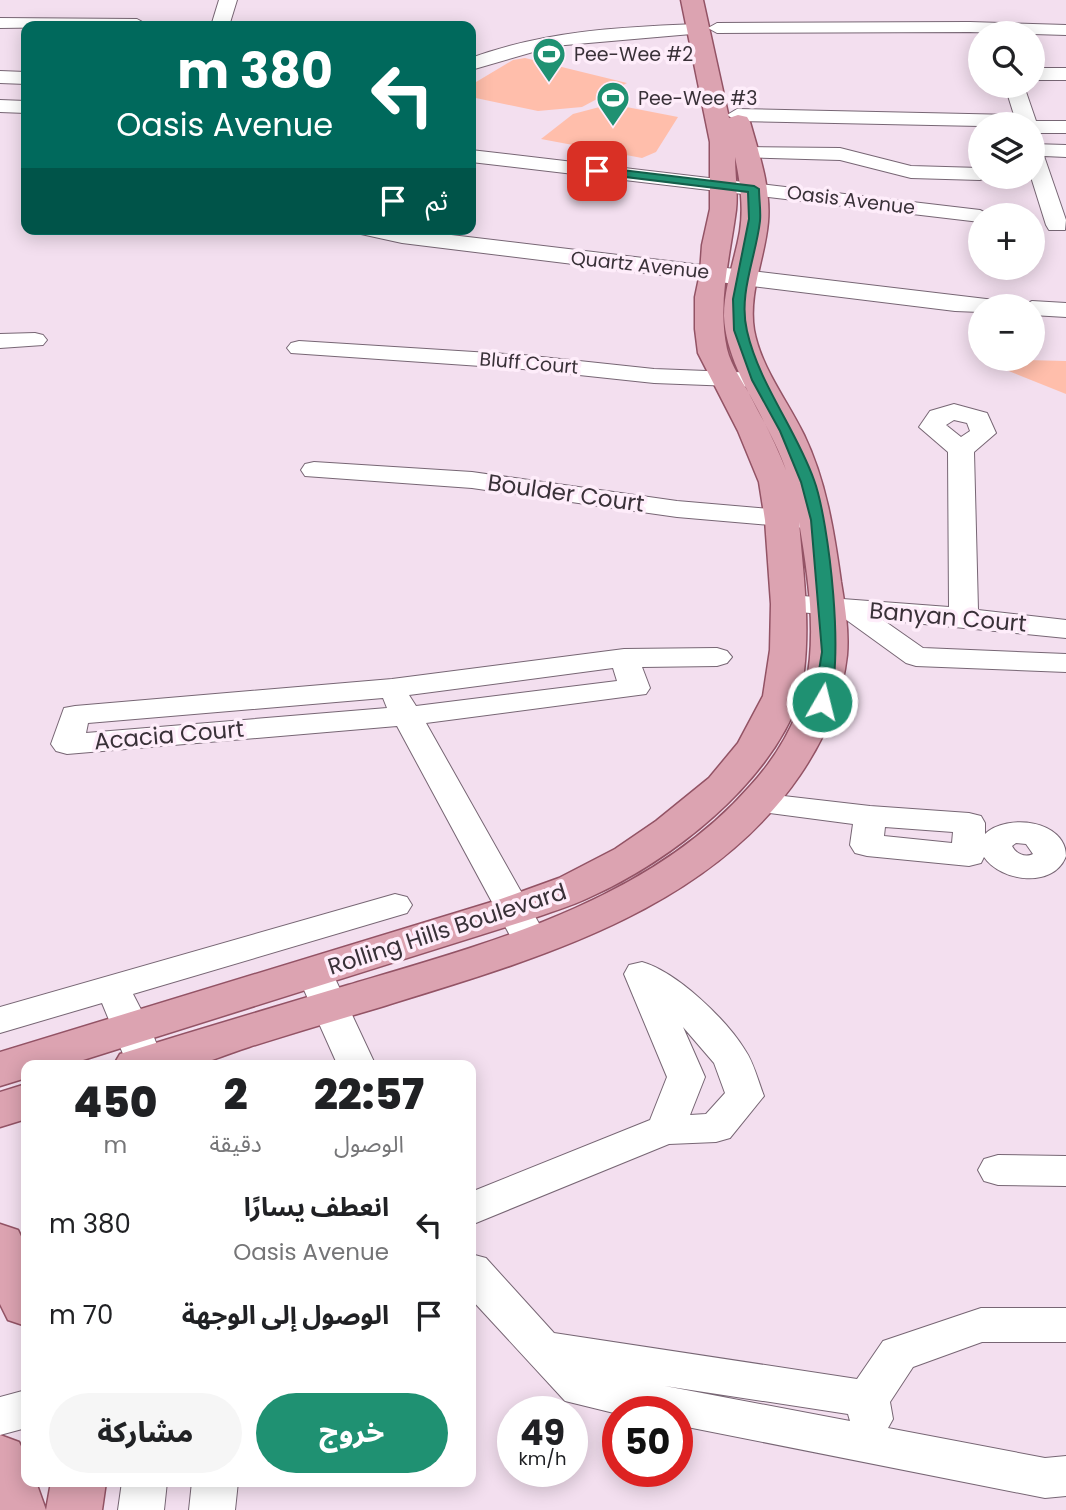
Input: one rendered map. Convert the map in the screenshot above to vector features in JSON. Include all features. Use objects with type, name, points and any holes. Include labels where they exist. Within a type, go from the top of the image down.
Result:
[{"type":"main road","name":"Rolling Hills Boulevard","points":[[73,1060],[137,1052],[522,926],[598,914],[667,878],[712,845],[758,803],[795,756],[822,702],[838,607],[808,482],[786,431],[742,380],[713,353],[709,329],[709,297],[729,275],[715,244],[723,209],[738,187],[745,153],[737,116],[705,14]]},
{"type":"main road","name":"Rolling Hills Boulevard","points":[[705,14],[712,85],[722,142],[738,187]]},
{"type":"main road","name":"Rolling Hills Boulevard","points":[[522,926],[573,888],[629,858],[670,830],[723,787],[755,747],[782,696],[788,650],[789,604],[782,520],[775,482],[754,431],[742,380]]},
{"type":"main road","name":"Rolling Hills Boulevard","points":[[0,1069],[21,1066]]},
{"type":"main road","points":[[0,1110],[21,1103]]},
{"type":"main road","points":[[0,1244],[21,1292]]},
{"type":"main road","points":[[0,1459],[18,1510]]},
{"type":"main road","points":[[74,1510],[78,1487]]},
{"type":"street","points":[[222,21],[228,0]]},
{"type":"street","points":[[980,10],[987,21]]},
{"type":"street","points":[[476,62],[510,51],[705,14],[968,30]]},
{"type":"street","points":[[0,23],[21,23]]},
{"type":"street","points":[[1045,30],[1066,30]]},
{"type":"street","points":[[1045,74],[1066,74]]},
{"type":"street","points":[[0,77],[21,78]]},
{"type":"street","points":[[0,106],[21,107]]},
{"type":"street","points":[[737,116],[968,122]]},
{"type":"street","points":[[1045,125],[1066,127]]},
{"type":"street","points":[[1045,150],[1066,151]]},
{"type":"street","points":[[745,153],[840,154],[911,172],[968,174]]},
{"type":"street","name":"Oasis Avenue","points":[[476,157],[968,215]]},
{"type":"street","points":[[1045,177],[1066,178]]},
{"type":"street","points":[[1042,189],[1061,225]]},
{"type":"street","name":"Quartz Avenue","points":[[400,235],[968,305]]},
{"type":"street","points":[[1045,309],[1066,310]]},
{"type":"street","points":[[0,341],[36,340]]},
{"type":"street","name":"Bluff Court","points":[[299,348],[523,362],[654,376],[742,380]]},
{"type":"street","points":[[961,449],[964,617]]},
{"type":"street","name":"Boulder Court","points":[[314,470],[472,480],[782,520],[817,520]]},
{"type":"street","name":"Banyan Court","points":[[789,604],[964,617],[1066,629]]},
{"type":"street","points":[[838,607],[916,657],[1066,663]]},
{"type":"street","name":"Acacia Court","points":[[624,658],[635,688],[407,716],[67,744],[75,715],[391,688],[624,658],[717,657]]},
{"type":"street","points":[[551,666],[560,698]]},
{"type":"street","points":[[391,688],[522,926]]},
{"type":"street","points":[[758,803],[870,816],[867,845],[969,855],[982,842],[1017,866],[1036,866],[1058,856]]},
{"type":"street","points":[[1,1020],[395,905]]},
{"type":"street","points":[[111,987],[137,1052]]},
{"type":"street","points":[[322,990],[353,1060]]},
{"type":"street","points":[[476,1207],[665,1130]]},
{"type":"street","points":[[998,1170],[1066,1171]]},
{"type":"street","points":[[476,1276],[580,1388],[1045,1478],[1066,1476]]},
{"type":"street","points":[[874,1445],[868,1399],[898,1354],[981,1325],[1066,1325]]},
{"type":"street","points":[[542,1349],[868,1399]]},
{"type":"street","points":[[0,1416],[21,1410]]},
{"type":"street","points":[[141,1510],[144,1487]]},
{"type":"street","points":[[212,1510],[214,1487]]},
{"type":"shaded area","name":"Pee-Wee #2","points":[[525,58],[627,83],[582,107],[538,111],[476,98],[476,82],[513,60]]},
{"type":"shaded area","name":"Pee-Wee #3","points":[[611,104],[678,117],[656,152],[642,158],[541,139],[573,114]]},
{"type":"shaded area","points":[[1045,360],[1066,361],[1066,394],[1009,371],[1045,371]]},
{"type":"place","name":"Pee-Wee #2","points":[[549,84]]},
{"type":"place","name":"Pee-Wee #3","points":[[613,128]]},
{"type":"route","points":[[597,171],[754,189],[755,219],[739,299],[740,330],[759,380],[786,431],[808,482],[817,520],[827,606],[829,652],[822,702]]}]
